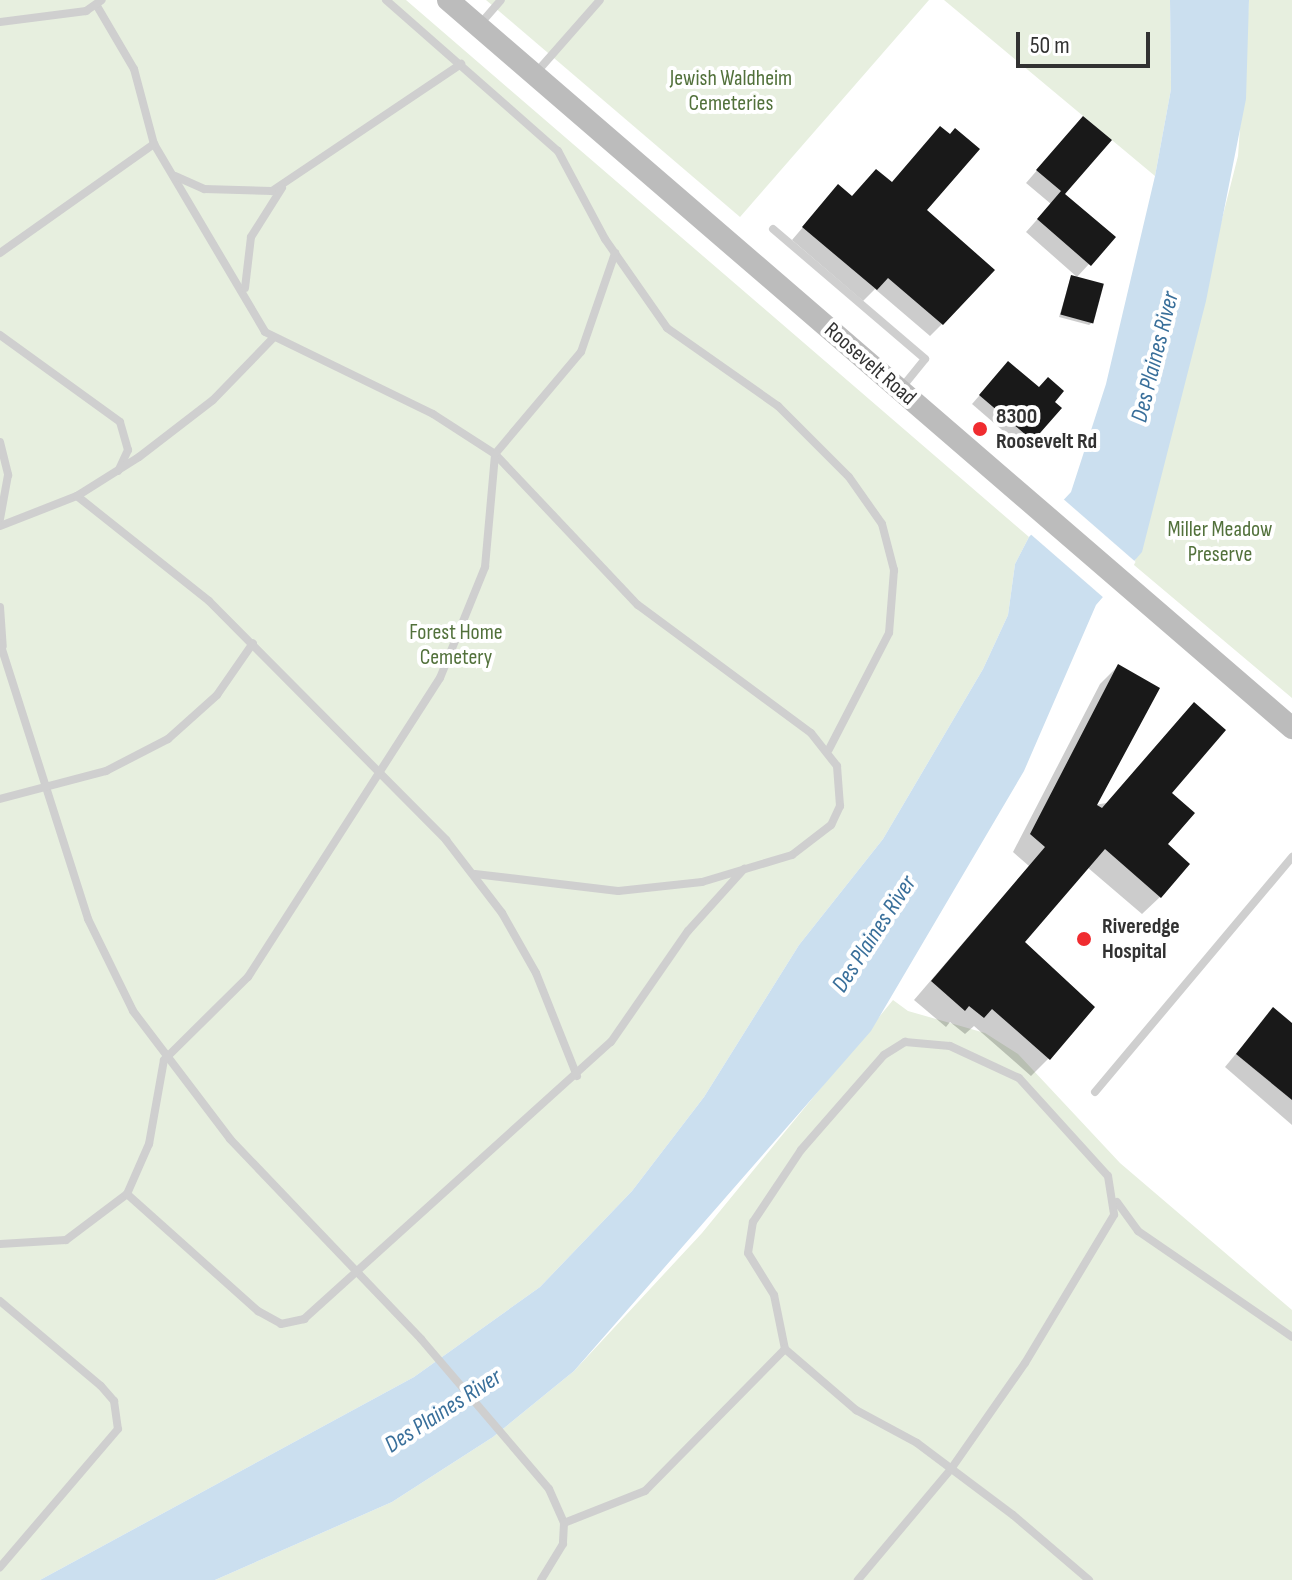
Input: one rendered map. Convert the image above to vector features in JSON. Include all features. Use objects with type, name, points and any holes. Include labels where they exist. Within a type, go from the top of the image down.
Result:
[{"type":"main road","name":"Roosevelt Road","points":[[448,0],[1292,728]]},
{"type":"lane","points":[[386,0],[558,151],[615,253],[667,328],[778,406],[849,477],[882,524],[894,570],[889,633],[829,749]]},
{"type":"lane","points":[[478,26],[501,0]]},
{"type":"lane","points":[[535,75],[600,0]]},
{"type":"lane","points":[[0,22],[100,3],[134,69],[154,144],[273,338],[433,414],[495,454],[638,605],[829,749],[842,785],[831,825],[809,848],[745,869],[618,891],[475,874]]},
{"type":"lane","points":[[171,173],[204,189],[260,194],[285,184],[461,64]]},
{"type":"lane","points":[[0,253],[154,144]]},
{"type":"lane","points":[[245,292],[251,237],[285,184]]},
{"type":"lane","points":[[773,229],[925,359],[901,390]]},
{"type":"lane","points":[[0,1244],[66,1240],[127,1194],[149,1144],[164,1060],[238,991],[440,678],[477,592],[494,510],[495,454],[581,352],[615,253]]},
{"type":"lane","points":[[0,335],[120,422],[128,450],[118,471]]},
{"type":"lane","points":[[0,526],[77,496],[118,471],[213,400],[273,338]]},
{"type":"lane","points":[[0,442],[8,475],[0,519]]},
{"type":"lane","points":[[77,496],[120,524],[253,643],[381,770],[475,874],[536,973],[577,1076]]},
{"type":"lane","points":[[0,607],[2,645],[44,786],[100,945],[164,1060],[520,1451],[564,1523],[563,1544],[541,1580]]},
{"type":"lane","points":[[0,799],[106,771],[168,739],[217,695],[253,643]]},
{"type":"lane","points":[[1095,1092],[1292,857]]},
{"type":"lane","points":[[127,1194],[281,1324],[319,1310],[355,1269],[577,1076],[631,1019],[688,931],[745,869]]},
{"type":"lane","points":[[1089,1580],[951,1469],[856,1410],[785,1349],[774,1295],[748,1253],[753,1222],[801,1150],[884,1055],[905,1042],[950,1046],[1019,1078],[1108,1176],[1117,1202],[1138,1231],[1292,1337]]},
{"type":"lane","points":[[858,1580],[951,1469],[1025,1363],[1117,1202]]},
{"type":"lane","points":[[0,1301],[101,1386],[114,1401],[118,1429],[0,1567]]},
{"type":"lane","points":[[564,1523],[645,1491],[785,1349]]},
{"type":"green space","name":"Forest Home Cemetery","points":[[0,0],[406,0],[1029,537],[1015,564],[1008,615],[983,669],[883,839],[799,945],[704,1097],[632,1191],[540,1287],[414,1377],[40,1580],[0,1580]]},
{"type":"green space","name":"Jewish Waldheim Cemeteries","points":[[486,0],[929,0],[740,217]]},
{"type":"green space","points":[[944,0],[1170,0],[1171,89],[1155,176]]},
{"type":"green space","name":"Miller Meadow Preserve","points":[[1249,0],[1292,0],[1292,698],[1134,565],[1238,156]]},
{"type":"green space","points":[[893,1000],[908,1011],[985,1033],[1018,1054],[1120,1163],[1292,1310],[1292,1580],[215,1580],[392,1502],[493,1437],[574,1371],[702,1233]]},
{"type":"water","name":"Des Plaines River","points":[[1170,0],[1249,0],[1246,99],[1206,301],[1142,552],[1096,605],[1024,771],[871,1031],[574,1371],[493,1437],[392,1502],[215,1580],[40,1580],[414,1377],[540,1287],[632,1191],[704,1097],[799,945],[883,839],[983,669],[1008,615],[1015,564],[1029,537],[1071,492],[1106,384],[1155,176],[1171,89]]},
{"type":"pier","points":[[1061,497],[1136,562],[1104,598],[1030,533]]},
{"type":"building","points":[[1083,116],[1112,140],[1065,194],[1116,237],[1091,266],[1037,219],[1061,191],[1036,170]]},
{"type":"building","points":[[940,126],[950,134],[955,128],[980,149],[927,210],[995,270],[943,325],[888,278],[877,290],[802,227],[838,184],[852,196],[876,169],[892,182]]},
{"type":"building","points":[[1071,275],[1104,284],[1093,323],[1060,315]]},
{"type":"building","points":[[1008,361],[1039,387],[1048,377],[1064,391],[1055,402],[1062,408],[1033,441],[979,395]]},
{"type":"building","points":[[1118,664],[1160,688],[1097,805],[1102,808],[1194,702],[1226,730],[1172,793],[1195,813],[1168,844],[1190,864],[1161,898],[1105,849],[1025,942],[1095,1007],[1050,1060],[992,1009],[984,1018],[969,1006],[965,1011],[931,981],[1045,847],[1030,834]]},
{"type":"building","points":[[1273,1007],[1292,1023],[1292,1100],[1236,1054]]},
{"type":"place","name":"8300 Roosevelt Rd","points":[[980,429]]},
{"type":"place","name":"Riveredge Hospital","points":[[1084,939]]}]
